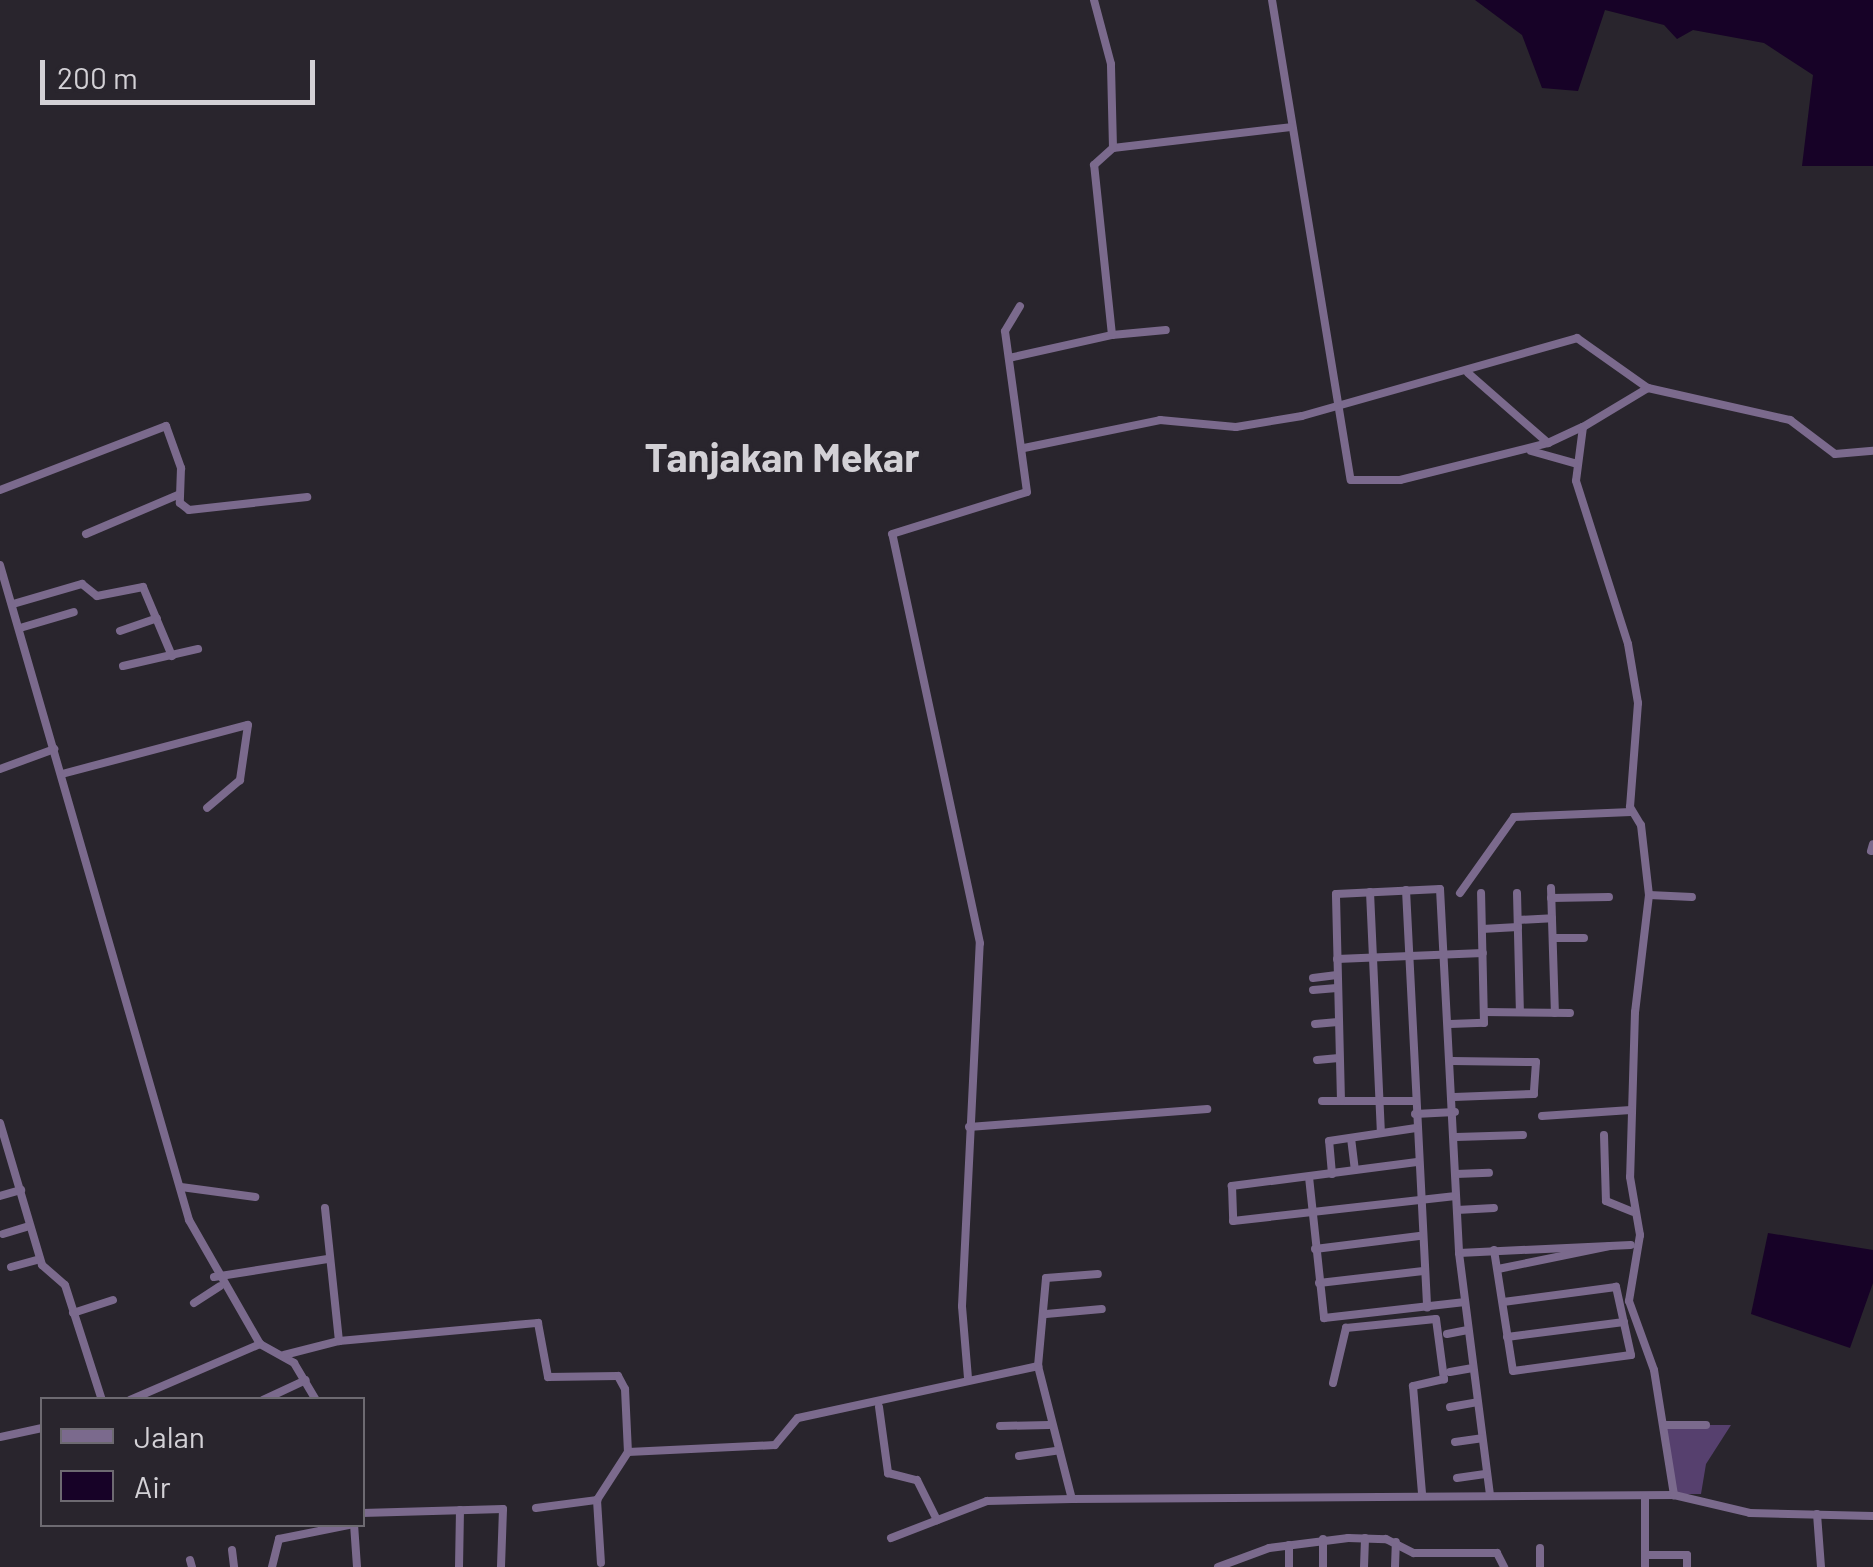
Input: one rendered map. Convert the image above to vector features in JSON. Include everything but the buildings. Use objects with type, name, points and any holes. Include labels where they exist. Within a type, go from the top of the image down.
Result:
[{"type":"street","points":[[1094,0],[1110,60],[1113,148]]},
{"type":"street","points":[[1272,0],[1336,406],[1355,484],[1527,450],[1583,427],[1648,388]]},
{"type":"street","points":[[1112,336],[1094,165],[1113,148],[1291,127]]},
{"type":"street","points":[[968,1378],[962,1306],[980,943],[892,534],[1025,494],[1024,448],[1006,331],[1020,306]]},
{"type":"street","points":[[1009,358],[1112,336],[1166,330]]},
{"type":"street","points":[[1024,448],[1160,420],[1236,427],[1468,373],[1586,338],[1648,388],[1790,420],[1835,454],[1873,451]]},
{"type":"street","points":[[1468,373],[1548,442]]},
{"type":"street","points":[[0,490],[166,426],[181,468],[178,495]]},
{"type":"street","points":[[1583,427],[1574,464],[1638,704],[1631,812],[1641,825],[1638,865],[1649,895],[1631,1110],[1631,1314],[1664,1426],[1674,1495]]},
{"type":"street","points":[[1527,450],[1574,464]]},
{"type":"street","points":[[178,495],[206,513],[307,497]]},
{"type":"street","points":[[86,534],[178,495]]},
{"type":"street","points":[[0,565],[181,1187],[214,1276],[260,1344],[284,1355],[306,1380],[314,1397]]},
{"type":"street","points":[[13,604],[82,584],[97,596],[143,587],[172,656]]},
{"type":"street","points":[[20,628],[74,612]]},
{"type":"street","points":[[120,631],[157,618]]},
{"type":"street","points":[[123,666],[198,649]]},
{"type":"street","points":[[62,774],[250,726],[240,780],[207,808]]},
{"type":"street","points":[[0,769],[54,749]]},
{"type":"street","points":[[1460,893],[1514,816],[1631,812]]},
{"type":"street","points":[[1406,890],[1417,1200],[1427,1307]]},
{"type":"street","points":[[1341,1101],[1334,898],[1406,890],[1444,892],[1456,1210],[1490,1494]]},
{"type":"street","points":[[1370,892],[1381,1133]]},
{"type":"street","points":[[1450,1024],[1483,1024],[1481,892]]},
{"type":"street","points":[[1517,893],[1520,1012]]},
{"type":"street","points":[[1555,1013],[1551,893],[1609,896]]},
{"type":"street","points":[[1649,895],[1692,898]]},
{"type":"street","points":[[1482,928],[1552,918]]},
{"type":"street","points":[[1553,938],[1584,938]]},
{"type":"street","points":[[1336,960],[1483,953]]},
{"type":"street","points":[[1313,978],[1337,976]]},
{"type":"street","points":[[1313,990],[1337,988]]},
{"type":"street","points":[[1484,1012],[1570,1013]]},
{"type":"street","points":[[1315,1024],[1338,1022]]},
{"type":"street","points":[[1317,1060],[1340,1058]]},
{"type":"street","points":[[1452,1061],[1536,1062],[1534,1094],[1454,1097]]},
{"type":"street","points":[[1322,1101],[1414,1101]]},
{"type":"street","points":[[969,1127],[1207,1109]]},
{"type":"street","points":[[1542,1116],[1631,1110]]},
{"type":"street","points":[[1415,1114],[1455,1112]]},
{"type":"street","points":[[0,1124],[13,1156],[40,1259],[65,1286],[101,1397]]},
{"type":"street","points":[[1332,1174],[1330,1141],[1416,1128]]},
{"type":"street","points":[[1456,1138],[1523,1135]]},
{"type":"street","points":[[1604,1135],[1606,1200],[1634,1212]]},
{"type":"street","points":[[1351,1138],[1355,1170]]},
{"type":"street","points":[[0,1159],[13,1156]]},
{"type":"street","points":[[1417,1162],[1230,1188],[1234,1223],[1456,1196]]},
{"type":"street","points":[[1456,1174],[1489,1173]]},
{"type":"street","points":[[1308,1177],[1324,1318],[1464,1302]]},
{"type":"street","points":[[181,1187],[255,1197]]},
{"type":"street","points":[[0,1196],[22,1190]]},
{"type":"street","points":[[324,1208],[339,1341]]},
{"type":"street","points":[[1456,1210],[1494,1208]]},
{"type":"street","points":[[3,1234],[30,1226]]},
{"type":"street","points":[[1315,1249],[1419,1236]]},
{"type":"street","points":[[1498,1269],[1612,1245]]},
{"type":"street","points":[[1460,1252],[1631,1245]]},
{"type":"street","points":[[1494,1250],[1507,1337],[1519,1372],[1627,1357],[1616,1288],[1502,1302]]},
{"type":"street","points":[[11,1267],[40,1259]]},
{"type":"street","points":[[214,1276],[328,1259]]},
{"type":"street","points":[[1319,1283],[1423,1271]]},
{"type":"street","points":[[1072,1499],[1049,1425],[1038,1366],[1046,1314],[1046,1278],[1098,1274]]},
{"type":"street","points":[[194,1303],[220,1286]]},
{"type":"street","points":[[72,1313],[113,1300]]},
{"type":"street","points":[[1046,1314],[1102,1309]]},
{"type":"street","points":[[1333,1384],[1346,1328],[1438,1320],[1444,1378],[1413,1386],[1422,1494]]},
{"type":"street","points":[[1507,1337],[1624,1322]]},
{"type":"street","points":[[284,1355],[339,1341],[538,1323],[548,1376],[621,1378],[628,1452],[598,1500],[601,1563]]},
{"type":"street","points":[[1448,1334],[1468,1330]]},
{"type":"street","points":[[137,1397],[260,1344]]},
{"type":"street","points":[[628,1452],[775,1445],[798,1418],[879,1407],[968,1378],[1038,1366]]},
{"type":"street","points":[[1450,1372],[1473,1368]]},
{"type":"street","points":[[269,1397],[306,1380]]},
{"type":"street","points":[[1450,1407],[1478,1402]]},
{"type":"street","points":[[879,1407],[888,1473],[917,1480],[937,1520]]},
{"type":"street","points":[[1000,1426],[1049,1425]]},
{"type":"street","points":[[1664,1426],[1706,1425]]},
{"type":"street","points":[[0,1437],[40,1428]]},
{"type":"street","points":[[1455,1442],[1482,1438]]},
{"type":"street","points":[[1019,1456],[1056,1451]]},
{"type":"street","points":[[1457,1478],[1487,1474]]},
{"type":"street","points":[[892,1538],[987,1500],[1674,1495],[1750,1513],[1873,1516]]},
{"type":"street","points":[[1644,1496],[1645,1567]]},
{"type":"street","points":[[536,1508],[598,1500]]},
{"type":"street","points":[[365,1512],[503,1509],[501,1567]]},
{"type":"street","points":[[459,1567],[460,1510]]},
{"type":"street","points":[[1817,1514],[1821,1567]]},
{"type":"street","points":[[272,1567],[279,1540],[340,1527]]},
{"type":"street","points":[[354,1527],[357,1567]]},
{"type":"street","points":[[1364,1538],[1364,1567]]},
{"type":"street","points":[[1218,1567],[1289,1545],[1364,1538],[1432,1553],[1501,1554],[1504,1567]]},
{"type":"street","points":[[1323,1540],[1323,1567]]},
{"type":"street","points":[[1395,1567],[1396,1542]]},
{"type":"street","points":[[1288,1567],[1289,1545]]},
{"type":"street","points":[[1540,1548],[1540,1567]]},
{"type":"street","points":[[232,1550],[234,1567]]},
{"type":"street","points":[[1254,1553],[1254,1567]]},
{"type":"street","points":[[1432,1553],[1432,1567]]},
{"type":"street","points":[[1470,1553],[1470,1567]]},
{"type":"street","points":[[1645,1554],[1687,1555],[1687,1567]]},
{"type":"shaded area","points":[[1662,1425],[1731,1425],[1706,1464],[1701,1494],[1672,1494]]},
{"type":"water","points":[[1475,0],[1873,0],[1873,166],[1802,166],[1813,75],[1764,43],[1693,30],[1677,39],[1664,25],[1605,10],[1578,91],[1542,88],[1522,35]]},
{"type":"water","points":[[1768,1233],[1873,1250],[1873,1283],[1850,1348],[1751,1314]]},
{"type":"district","name":"Tanjakan Mekar","points":[[782,456]]}]
